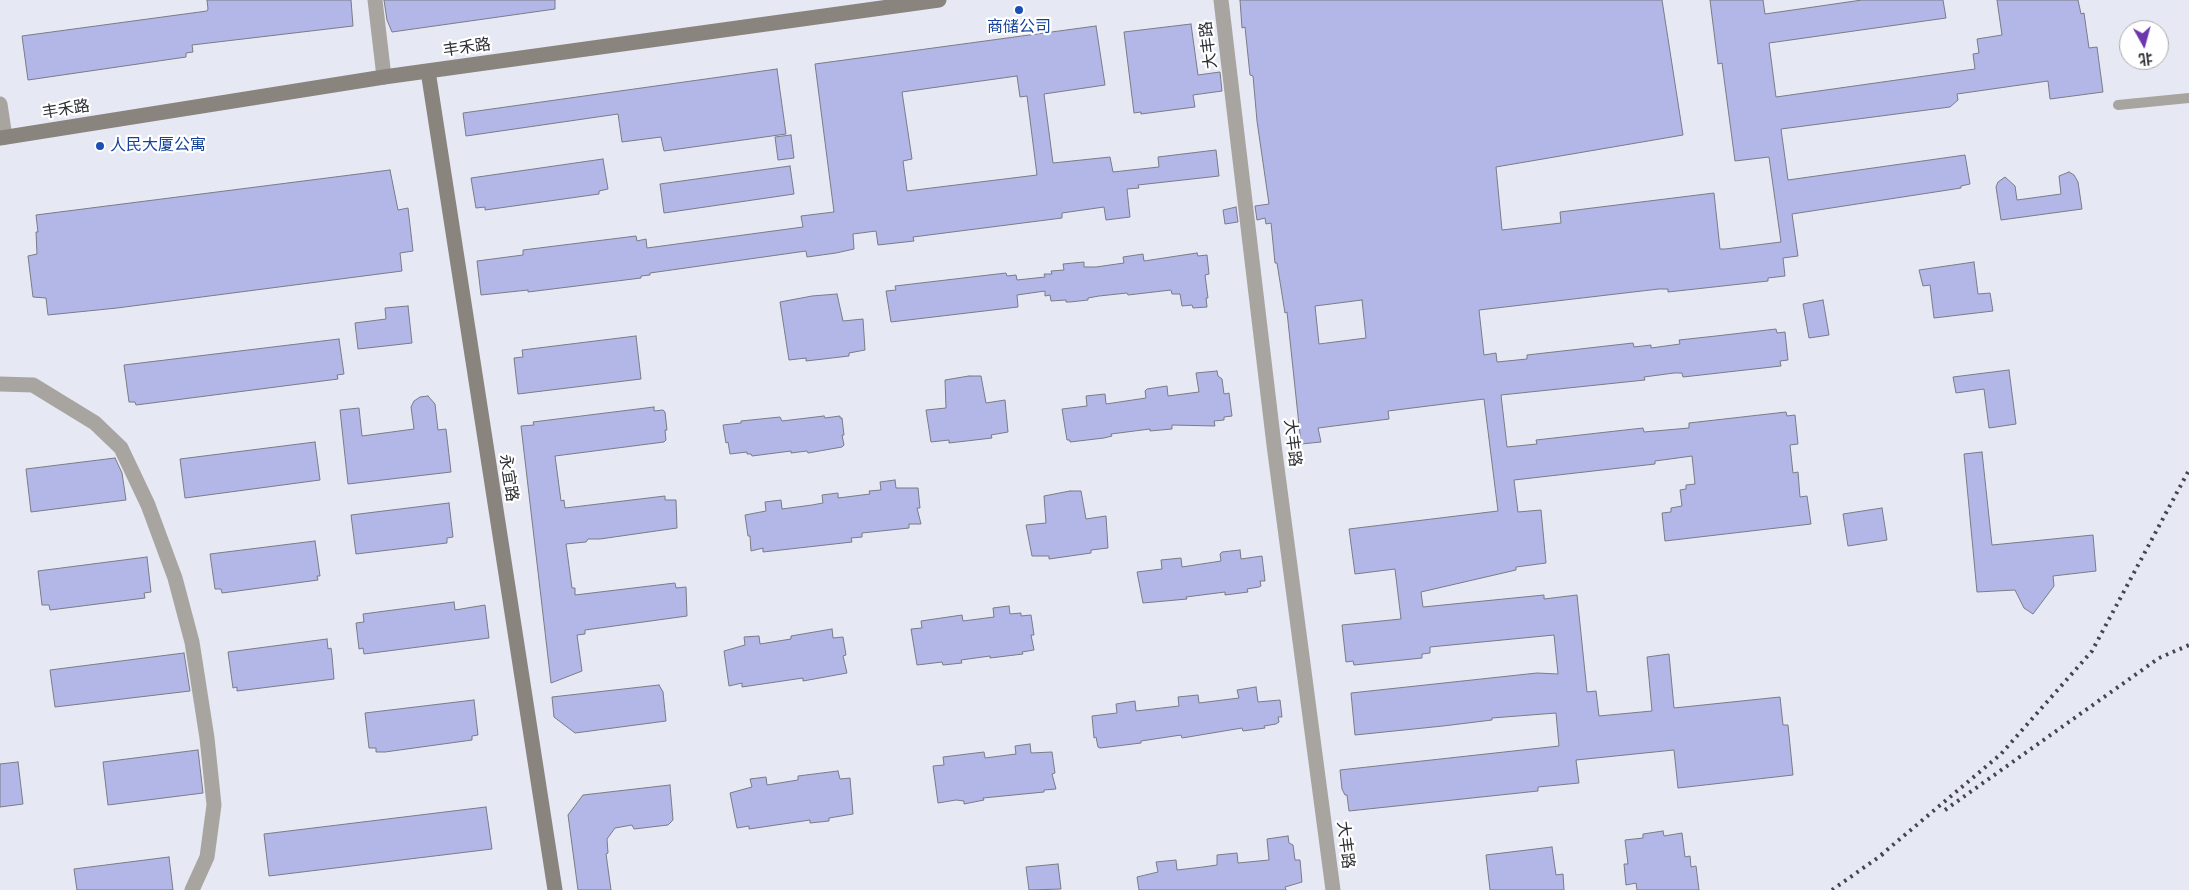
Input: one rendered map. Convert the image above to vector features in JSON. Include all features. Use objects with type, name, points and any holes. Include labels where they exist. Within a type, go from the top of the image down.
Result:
[{"type":"main road","name":"丰禾路","points":[[2,137],[384,77],[939,0]]},
{"type":"main road","name":"永宜路","points":[[428,71],[555,890]]},
{"type":"street","points":[[375,0],[384,77]]},
{"type":"street","name":"大丰路","points":[[1221,0],[1273,435],[1333,890]]},
{"type":"street","points":[[0,104],[2,137]]},
{"type":"street","points":[[0,384],[33,385],[95,423],[121,448],[148,505],[175,578],[192,642],[207,738],[214,805],[207,857],[192,890]]},
{"type":"lane","points":[[2118,105],[2189,98]]},
{"type":"building","points":[[207,0],[351,0],[353,26],[192,45],[193,52],[186,53],[186,57],[28,80],[22,36],[207,11]]},
{"type":"building","points":[[384,0],[555,0],[555,9],[392,32],[387,20]]},
{"type":"building","points":[[1240,0],[1662,0],[1683,135],[1496,167],[1502,230],[1561,223],[1560,212],[1714,193],[1720,249],[1725,249],[1781,242],[1769,157],[1735,161],[1722,63],[1718,64],[1710,0],[1763,0],[1765,14],[1862,0],[1943,0],[1946,18],[1769,43],[1776,97],[1975,69],[1973,54],[1979,53],[1977,39],[2002,35],[1997,0],[2078,0],[2081,14],[2084,13],[2089,48],[2097,47],[2103,92],[2050,99],[2048,81],[1957,94],[1958,100],[1950,107],[1781,129],[1788,180],[1965,155],[1970,184],[1961,186],[1961,188],[1792,214],[1798,256],[1783,258],[1785,276],[1768,278],[1768,281],[1668,292],[1668,289],[1659,289],[1479,310],[1484,355],[1496,353],[1497,362],[1527,359],[1527,355],[1633,343],[1634,347],[1651,345],[1651,348],[1680,344],[1679,340],[1776,329],[1777,333],[1785,332],[1788,360],[1780,361],[1781,366],[1683,377],[1682,373],[1674,373],[1644,377],[1645,380],[1501,395],[1507,447],[1537,444],[1536,440],[1643,428],[1644,432],[1689,428],[1689,423],[1786,412],[1787,416],[1795,415],[1798,444],[1790,445],[1793,473],[1798,472],[1800,497],[1807,496],[1811,524],[1665,541],[1662,513],[1671,512],[1671,508],[1682,506],[1680,490],[1686,489],[1686,485],[1695,484],[1692,456],[1655,461],[1655,464],[1514,480],[1518,512],[1541,510],[1546,563],[1516,567],[1516,570],[1421,592],[1423,607],[1544,595],[1544,599],[1577,595],[1587,692],[1596,691],[1599,716],[1652,711],[1647,657],[1669,654],[1674,708],[1780,697],[1783,725],[1788,725],[1793,775],[1678,788],[1674,750],[1576,760],[1579,783],[1538,787],[1538,791],[1349,811],[1347,795],[1345,795],[1342,789],[1340,770],[1559,746],[1556,713],[1492,718],[1492,720],[1355,735],[1351,693],[1537,673],[1558,674],[1554,635],[1430,647],[1430,653],[1422,654],[1422,658],[1354,665],[1353,661],[1346,662],[1342,625],[1401,619],[1395,569],[1355,574],[1349,529],[1498,511],[1484,399],[1388,411],[1389,419],[1318,428],[1321,442],[1301,444],[1287,312],[1285,313],[1277,263],[1275,263],[1271,223],[1266,224],[1265,218],[1257,220],[1255,206],[1269,204],[1257,121],[1253,76],[1250,75],[1245,27],[1242,28]],"holes":[[[1362,300],[1366,338],[1319,344],[1315,306]]]},
{"type":"building","points":[[1191,24],[1198,75],[1220,72],[1222,91],[1193,95],[1195,107],[1141,114],[1141,112],[1134,113],[1124,32]]},
{"type":"building","points":[[1096,26],[1105,85],[1044,94],[1053,163],[1110,157],[1113,172],[1159,167],[1158,157],[1216,150],[1219,176],[1138,185],[1139,188],[1127,189],[1130,217],[1106,220],[1104,207],[1062,213],[1062,218],[913,237],[914,241],[878,245],[876,231],[853,234],[854,249],[836,253],[807,257],[806,251],[650,273],[650,275],[641,276],[641,278],[528,292],[528,290],[481,295],[477,261],[523,255],[523,250],[636,236],[637,241],[646,239],[647,248],[803,227],[801,216],[834,212],[815,64]],"holes":[[[1017,76],[1020,97],[1027,96],[1037,175],[907,191],[903,161],[912,159],[902,92]]]},
{"type":"building","points":[[777,69],[786,134],[664,151],[661,137],[622,142],[618,114],[466,136],[463,113]]},
{"type":"building","points":[[791,135],[794,158],[778,160],[775,137]]},
{"type":"building","points":[[603,159],[608,189],[599,191],[599,194],[485,210],[485,207],[476,208],[471,178]]},
{"type":"building","points":[[790,166],[794,194],[664,213],[660,184]]},
{"type":"building","points":[[390,170],[398,210],[408,208],[413,251],[400,253],[402,271],[117,308],[48,315],[46,298],[33,297],[28,256],[37,254],[36,232],[38,232],[36,215]]},
{"type":"building","points":[[2069,172],[2074,175],[2078,182],[2082,209],[2001,220],[1996,187],[1998,182],[2005,177],[2015,186],[2017,200],[2061,194],[2059,176]]},
{"type":"building","points":[[1236,207],[1238,222],[1225,224],[1223,210]]},
{"type":"building","points":[[1197,253],[1198,256],[1207,255],[1209,274],[1205,275],[1208,298],[1206,298],[1207,307],[1193,308],[1192,305],[1182,306],[1180,294],[1172,294],[1171,290],[1099,296],[1088,298],[1088,300],[1070,302],[1066,302],[1066,300],[1051,301],[1050,295],[1045,296],[1045,291],[1017,295],[1018,307],[891,322],[886,291],[896,290],[895,286],[1006,273],[1007,276],[1016,275],[1017,280],[1045,277],[1044,274],[1052,274],[1051,271],[1064,270],[1063,264],[1084,262],[1084,267],[1096,267],[1124,263],[1123,257],[1143,254],[1144,261]]},
{"type":"building","points":[[1974,262],[1978,294],[1990,293],[1993,311],[1934,318],[1930,285],[1923,286],[1919,270]]},
{"type":"building","points":[[837,294],[843,321],[863,319],[865,350],[849,353],[849,356],[806,361],[806,358],[789,360],[780,302]]},
{"type":"building","points":[[1823,300],[1829,335],[1809,338],[1803,304]]},
{"type":"building","points":[[408,306],[412,343],[358,349],[355,323],[386,319],[385,308]]},
{"type":"building","points":[[636,336],[641,379],[518,394],[514,358],[523,357],[522,350]]},
{"type":"building","points":[[339,339],[344,374],[337,375],[338,379],[136,405],[135,402],[129,402],[124,365]]},
{"type":"building","points":[[2009,370],[2016,424],[1989,428],[1984,389],[1956,393],[1953,377]]},
{"type":"building","points":[[1217,371],[1218,376],[1222,379],[1224,394],[1229,393],[1232,416],[1224,417],[1224,420],[1214,421],[1215,426],[1172,425],[1172,429],[1150,431],[1150,429],[1111,434],[1112,436],[1104,438],[1070,442],[1070,440],[1067,440],[1062,409],[1087,406],[1086,396],[1105,394],[1106,404],[1146,398],[1145,391],[1147,389],[1167,386],[1168,396],[1199,392],[1196,373]]},
{"type":"building","points":[[981,376],[986,403],[1005,400],[1008,432],[991,435],[992,438],[949,443],[949,440],[931,442],[926,410],[946,408],[945,380]]},
{"type":"building","points":[[428,396],[435,404],[438,430],[446,429],[451,472],[348,484],[340,410],[359,408],[362,436],[414,429],[411,407],[414,401],[420,397]]},
{"type":"building","points":[[654,407],[654,411],[663,410],[665,412],[667,430],[665,430],[666,440],[664,442],[555,456],[561,501],[564,500],[565,508],[665,496],[665,500],[676,500],[677,528],[588,539],[586,542],[566,544],[572,588],[575,588],[575,595],[675,583],[676,588],[686,587],[687,616],[585,630],[585,634],[577,635],[582,671],[551,683],[521,426],[534,425],[533,422]]},
{"type":"building","points":[[824,416],[825,418],[840,416],[842,418],[844,445],[842,447],[808,453],[807,451],[791,453],[791,451],[752,456],[747,454],[747,452],[730,454],[728,442],[726,443],[723,425],[780,417],[782,421]]},
{"type":"building","points":[[315,442],[320,480],[185,498],[180,459]]},
{"type":"building","points":[[1982,452],[1992,545],[2093,535],[2096,571],[2053,576],[2054,586],[2033,614],[2024,608],[2015,590],[1977,592],[1964,454]]},
{"type":"building","points":[[115,458],[122,473],[126,500],[31,512],[26,469]]},
{"type":"building","points":[[895,480],[896,488],[918,488],[920,508],[917,508],[921,524],[909,524],[909,528],[862,533],[862,537],[851,538],[852,542],[763,552],[763,548],[751,551],[745,515],[766,511],[765,502],[781,500],[782,509],[812,505],[823,503],[822,495],[838,493],[838,498],[870,494],[869,491],[881,490],[880,482]]},
{"type":"building","points":[[1081,491],[1086,519],[1106,516],[1108,548],[1091,550],[1091,553],[1049,559],[1049,556],[1032,556],[1026,525],[1046,523],[1044,496]]},
{"type":"building","points":[[449,503],[453,537],[447,538],[447,543],[356,554],[351,515]]},
{"type":"building","points":[[1882,508],[1887,540],[1848,546],[1843,514]]},
{"type":"building","points":[[315,541],[320,576],[317,576],[318,580],[222,593],[221,589],[215,589],[210,554]]},
{"type":"building","points":[[1240,550],[1241,559],[1262,556],[1265,581],[1260,581],[1261,586],[1247,589],[1248,592],[1225,595],[1225,592],[1186,597],[1187,599],[1143,603],[1137,572],[1162,569],[1161,560],[1181,558],[1182,567],[1221,561],[1220,554],[1222,552]]},
{"type":"building","points":[[147,557],[151,592],[144,593],[145,598],[50,610],[49,605],[42,605],[38,571]]},
{"type":"building","points":[[454,602],[455,610],[485,605],[489,638],[364,654],[363,648],[359,649],[356,623],[364,622],[363,614]]},
{"type":"building","points":[[1009,606],[1010,614],[1021,613],[1021,616],[1031,615],[1034,635],[1031,635],[1034,650],[1022,652],[1023,654],[961,660],[962,663],[943,665],[942,662],[917,665],[911,629],[922,628],[921,621],[962,615],[963,621],[994,617],[993,608]]},
{"type":"building","points":[[832,629],[833,638],[843,637],[846,655],[843,656],[847,673],[803,681],[803,678],[742,687],[742,683],[729,686],[724,651],[745,645],[744,637],[759,636],[760,644],[791,639],[791,636]]},
{"type":"building","points":[[327,639],[328,649],[331,648],[334,679],[237,691],[237,687],[233,688],[228,652]]},
{"type":"building","points":[[184,653],[190,691],[55,707],[50,670]]},
{"type":"building","points":[[659,685],[663,692],[666,721],[575,733],[554,717],[552,697]]},
{"type":"building","points":[[1256,687],[1258,702],[1280,700],[1282,717],[1278,717],[1279,722],[1276,724],[1264,726],[1265,728],[1243,731],[1242,728],[1182,738],[1181,735],[1141,741],[1141,743],[1100,748],[1098,747],[1096,737],[1094,738],[1092,716],[1117,713],[1116,704],[1135,701],[1136,711],[1179,706],[1178,697],[1198,695],[1199,703],[1239,698],[1237,690]]},
{"type":"building","points":[[474,700],[478,735],[472,736],[472,740],[385,752],[376,752],[376,748],[369,748],[365,713]]},
{"type":"building","points":[[1030,744],[1031,753],[1052,752],[1055,773],[1052,774],[1056,789],[1044,790],[1044,792],[983,798],[984,800],[964,804],[964,801],[956,800],[938,803],[933,766],[944,765],[943,757],[984,752],[985,758],[1016,754],[1015,746]]},
{"type":"building","points":[[198,750],[203,793],[108,805],[103,762]]},
{"type":"building","points":[[18,762],[23,804],[0,807],[0,764]]},
{"type":"building","points":[[838,771],[840,779],[850,778],[853,814],[829,818],[829,821],[810,823],[810,820],[749,829],[749,826],[737,828],[730,793],[752,787],[750,779],[766,777],[767,785],[798,780],[798,776]]},
{"type":"building","points":[[670,785],[673,820],[668,825],[634,829],[632,825],[615,828],[607,839],[608,853],[606,854],[611,890],[578,890],[568,815],[583,795]]},
{"type":"building","points":[[486,807],[492,849],[269,876],[264,834]]},
{"type":"building","points":[[1663,831],[1664,836],[1682,833],[1685,857],[1690,856],[1691,867],[1696,866],[1699,890],[1637,890],[1636,883],[1626,885],[1624,864],[1628,864],[1625,840],[1643,838],[1643,834]]},
{"type":"building","points":[[1288,836],[1289,843],[1293,845],[1295,860],[1300,860],[1302,882],[1285,887],[1286,890],[1139,890],[1137,877],[1158,872],[1156,862],[1176,860],[1177,870],[1217,865],[1217,855],[1237,853],[1238,863],[1269,860],[1267,839]]},
{"type":"building","points":[[1552,847],[1556,875],[1563,874],[1564,890],[1490,890],[1486,855]]},
{"type":"building","points":[[169,857],[173,890],[77,890],[74,869]]},
{"type":"building","points":[[1058,864],[1061,889],[1029,890],[1026,867]]},
{"type":"railway","points":[[1881,855],[2001,754],[2092,651],[2189,470]]},
{"type":"railway","points":[[1945,810],[2159,658],[2189,645]]},
{"type":"railway","points":[[1832,890],[1886,852]]},
{"type":"place","name":"商储公司","points":[[1019,10]]},
{"type":"place","name":"人民大厦公寓","points":[[100,146]]}]
